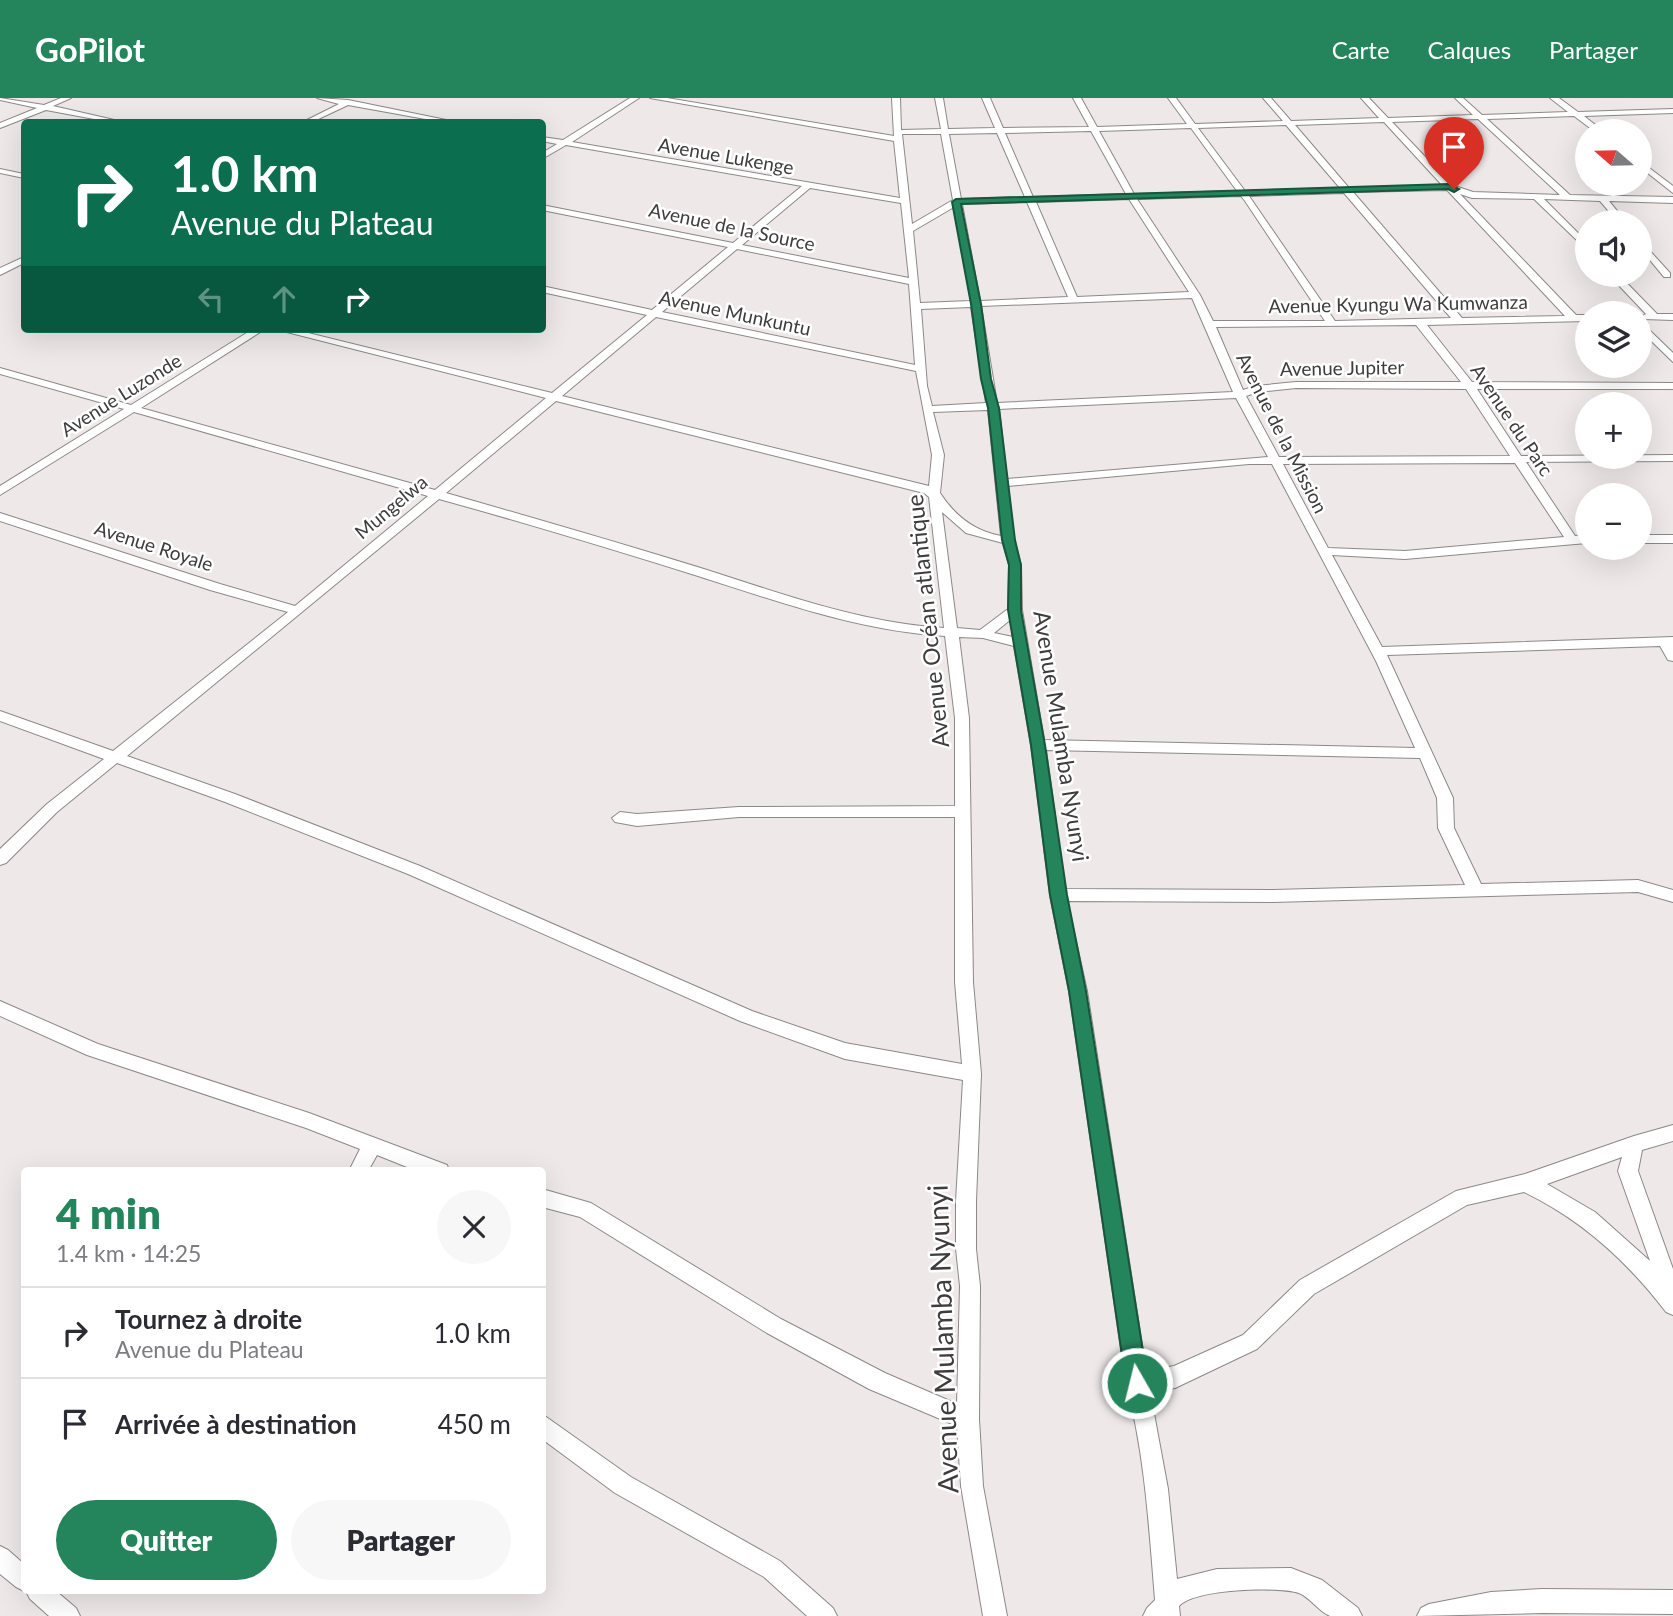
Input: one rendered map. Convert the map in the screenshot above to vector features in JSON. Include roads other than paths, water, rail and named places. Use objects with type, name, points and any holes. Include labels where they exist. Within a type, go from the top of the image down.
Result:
[{"type":"street","points":[[0,98],[104,119]]},
{"type":"street","points":[[0,126],[67,98]]},
{"type":"street","points":[[321,98],[436,119]]},
{"type":"street","points":[[313,119],[357,98]]},
{"type":"street","points":[[546,154],[635,98]]},
{"type":"street","points":[[654,98],[898,135],[943,131],[1671,113]]},
{"type":"street","name":"Avenue Océan atlantique","points":[[896,98],[922,386],[938,455],[934,493],[962,718],[964,982],[972,1074],[970,1100]]},
{"type":"street","name":"Avenue Mulamba Nyunyi","points":[[939,98],[993,408],[997,457],[1015,565],[1015,610],[1038,745],[1058,895],[1077,991],[1137,1383],[1145,1413],[1157,1489],[1163,1614]]},
{"type":"street","points":[[986,98],[1074,300]]},
{"type":"street","name":"Avenue de la Mission","points":[[1077,98],[1131,196],[1195,295],[1240,395],[1378,651],[1445,798],[1446,828],[1475,889]]},
{"type":"street","points":[[1172,98],[1243,193],[1332,324]]},
{"type":"street","points":[[1267,98],[1461,322]]},
{"type":"street","points":[[1365,98],[1573,318]]},
{"type":"street","points":[[1459,98],[1570,199]]},
{"type":"street","points":[[1554,98],[1581,119]]},
{"type":"street","points":[[1658,105],[1671,113]]},
{"type":"street","name":"Avenue Lukenge","points":[[546,140],[904,201]]},
{"type":"street","points":[[0,171],[21,175]]},
{"type":"street","points":[[1652,173],[1673,190]]},
{"type":"street","name":"Mungelwa","points":[[0,859],[52,808],[437,494],[807,186]]},
{"type":"street","points":[[907,232],[956,202],[1029,199],[1449,187],[1469,195],[1671,202]]},
{"type":"street","points":[[1538,198],[1575,235]]},
{"type":"street","points":[[1604,200],[1612,210]]},
{"type":"street","name":"Avenue de la Source","points":[[546,208],[914,282]]},
{"type":"street","points":[[1652,257],[1667,275]]},
{"type":"street","points":[[0,259],[21,263]]},
{"type":"street","points":[[0,272],[21,263]]},
{"type":"street","points":[[1625,287],[1654,317],[1673,317]]},
{"type":"street","name":"Avenue Munkuntu","points":[[546,290],[908,368],[921,368]]},
{"type":"street","points":[[915,306],[1195,295]]},
{"type":"street","name":"Avenue Kyungu Wa Kumwanza","points":[[1210,324],[1420,323],[1573,318]]},
{"type":"street","name":"Avenue du Parc","points":[[1420,323],[1469,385],[1571,540]]},
{"type":"street","name":"Avenue Luzonde","points":[[0,491],[254,333]]},
{"type":"street","points":[[296,333],[911,485],[934,493],[962,525],[984,537],[1009,540]]},
{"type":"street","points":[[1652,337],[1673,359]]},
{"type":"street","points":[[0,371],[437,494],[834,614],[884,626],[983,634],[1022,644]]},
{"type":"street","name":"Avenue Jupiter","points":[[929,409],[1240,395],[1256,389],[1296,385],[1673,386]]},
{"type":"street","points":[[1003,483],[1276,461],[1673,458]]},
{"type":"street","name":"Avenue Royale","points":[[0,517],[215,587],[296,610]]},
{"type":"street","points":[[940,544],[962,525]]},
{"type":"street","points":[[1652,539],[1673,539]]},
{"type":"street","points":[[1323,551],[1405,555],[1575,540]]},
{"type":"street","points":[[983,634],[1015,610]]},
{"type":"street","points":[[1378,651],[1668,641],[1673,657]]},
{"type":"street","points":[[0,716],[117,756],[414,870],[746,1016],[845,1051],[972,1074]]},
{"type":"street","points":[[1038,745],[1424,753]]},
{"type":"street","points":[[620,818],[637,820],[739,812],[962,811]]},
{"type":"street","points":[[1058,895],[1273,896],[1638,886],[1673,896]]},
{"type":"street","points":[[0,1008],[93,1050],[190,1080],[373,1144],[430,1167]]},
{"type":"street","name":"Avenue Mulamba Nyunyi","points":[[970,1100],[966,1202],[966,1249],[970,1286],[968,1419],[972,1486],[995,1616]]},
{"type":"street","points":[[1137,1383],[1175,1377],[1250,1342],[1307,1287],[1462,1197],[1525,1183],[1673,1133]]},
{"type":"street","points":[[360,1167],[373,1144]]},
{"type":"street","points":[[1634,1144],[1628,1171],[1673,1297]]},
{"type":"street","points":[[1525,1183],[1573,1208],[1609,1237],[1673,1304]]},
{"type":"street","points":[[546,1199],[584,1209],[774,1326],[877,1381],[968,1419]]},
{"type":"street","points":[[546,1428],[623,1485],[772,1569],[825,1616]]},
{"type":"street","points":[[0,1558],[21,1576]]},
{"type":"street","points":[[1163,1614],[1175,1592],[1193,1584],[1287,1580],[1301,1582],[1350,1616]]},
{"type":"street","points":[[42,1594],[68,1616]]},
{"type":"street","points":[[1429,1616],[1490,1604],[1542,1601],[1673,1602]]}]
